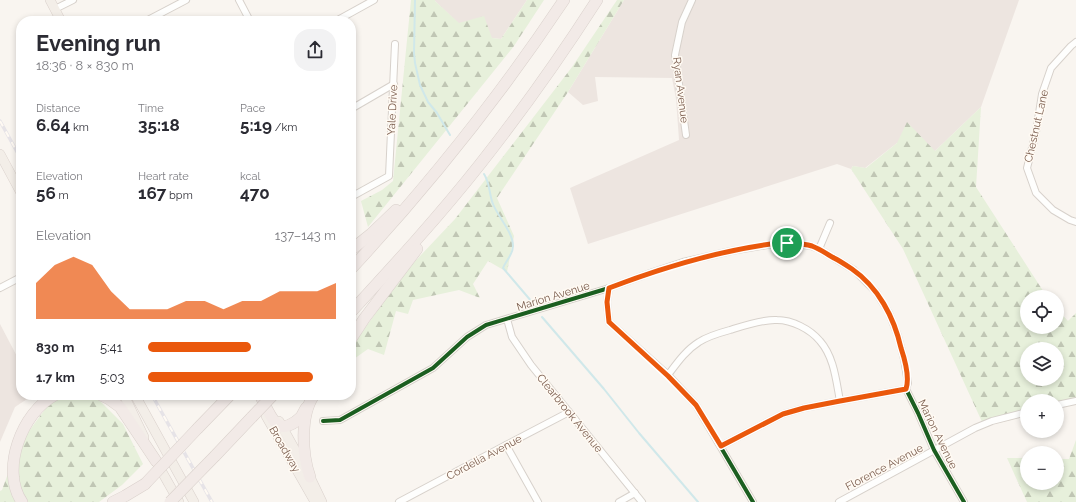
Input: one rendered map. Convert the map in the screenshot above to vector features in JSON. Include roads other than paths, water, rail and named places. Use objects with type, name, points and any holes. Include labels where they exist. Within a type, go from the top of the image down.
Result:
[{"type":"highway","points":[[356,264],[445,162],[529,52],[564,0]]},
{"type":"highway","points":[[356,331],[548,73],[597,0]]},
{"type":"highway","points":[[356,246],[371,234],[445,162]]},
{"type":"highway","points":[[356,307],[422,234],[480,164]]},
{"type":"highway","points":[[22,502],[15,492],[12,464],[19,436],[24,426],[37,408],[47,400]]},
{"type":"highway","points":[[110,400],[120,407],[156,461]]},
{"type":"highway","points":[[128,502],[225,400]]},
{"type":"highway","points":[[263,400],[276,424],[282,427],[291,424],[300,417],[311,400]]},
{"type":"highway","points":[[170,502],[268,400]]},
{"type":"highway","points":[[310,477],[306,462],[304,436],[307,412],[312,400]]},
{"type":"highway","points":[[113,502],[145,484]]},
{"type":"main road","points":[[50,0],[58,16]]},
{"type":"main road","points":[[0,154],[16,184]]},
{"type":"main road","points":[[126,400],[178,502]]},
{"type":"main road","points":[[138,400],[194,502]]},
{"type":"main road","name":"Broadway","points":[[258,400],[315,502]]},
{"type":"main road","name":"Broadway","points":[[268,400],[322,502]]},
{"type":"street","points":[[55,9],[73,0]]},
{"type":"street","points":[[156,16],[186,0]]},
{"type":"street","points":[[239,0],[247,16]]},
{"type":"street","points":[[345,16],[374,0]]},
{"type":"street","name":"Ryan Avenue","points":[[686,135],[675,55],[682,22],[692,0]]},
{"type":"street","name":"Chestnut Lane","points":[[1076,42],[1051,68],[1042,94],[1036,132],[1027,168],[1036,194],[1053,210],[1076,222]]},
{"type":"street","name":"Yale Drive","points":[[356,194],[389,176],[395,44]]},
{"type":"street","points":[[356,106],[394,84]]},
{"type":"street","points":[[818,249],[830,223]]},
{"type":"street","name":"Marion Avenue","points":[[323,421],[340,420],[433,368],[467,337],[486,326],[609,288],[684,262],[741,249],[779,243],[803,244],[818,249],[854,270],[871,286],[881,299],[892,320],[900,343],[908,383],[906,389],[934,450],[964,502]]},
{"type":"street","points":[[0,288],[16,280]]},
{"type":"street","points":[[609,288],[607,302],[609,322],[668,376],[696,405],[753,502]]},
{"type":"street","name":"Clearbrook Avenue","points":[[507,319],[512,337],[531,365],[642,502]]},
{"type":"street","points":[[668,376],[687,352],[706,338],[744,325],[768,320],[784,320],[800,326],[810,332],[824,346],[831,361],[840,401]]},
{"type":"street","points":[[721,446],[783,414],[804,408],[906,389]]},
{"type":"street","points":[[1064,404],[1076,401]]},
{"type":"street","name":"Cordelia Avenue","points":[[399,502],[569,412]]},
{"type":"street","name":"Florence Avenue","points":[[839,502],[975,428],[992,421],[1020,414]]},
{"type":"street","points":[[506,445],[538,502]]},
{"type":"street","points":[[619,502],[635,493]]},
{"type":"waterway","points":[[415,0],[414,53],[420,85],[428,102],[437,113],[450,135]]},
{"type":"waterway","points":[[484,174],[493,204],[511,235],[513,246],[512,252],[503,268],[532,302]]},
{"type":"waterway","points":[[542,317],[698,502]]},
{"type":"railway","points":[[0,121],[16,150]]},
{"type":"railway","points":[[155,400],[212,502]]}]
